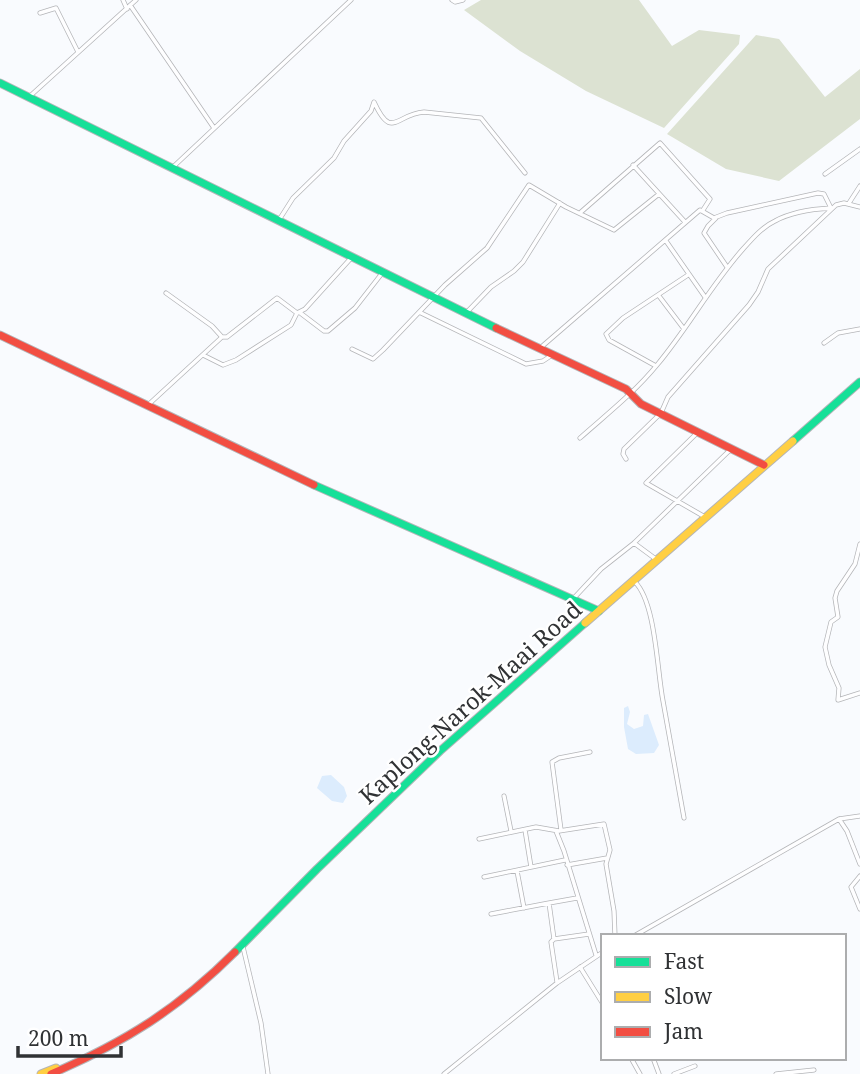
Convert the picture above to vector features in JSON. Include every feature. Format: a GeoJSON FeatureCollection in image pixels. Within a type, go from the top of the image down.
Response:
{"type":"FeatureCollection","features":[{"type":"Feature","properties":{"kind":"main road"},"geometry":{"type":"LineString","coordinates":[[0,83],[539,349],[621,386],[641,404],[765,465]]}},
{"type":"Feature","properties":{"kind":"main road"},"geometry":{"type":"LineString","coordinates":[[0,335],[336,496],[599,611]]}},
{"type":"Feature","properties":{"kind":"main road","name":"Kaplong-Narok-Maai Road"},"geometry":{"type":"LineString","coordinates":[[51,1074],[106,1049],[173,1007],[242,945],[430,760],[525,673],[860,382]]}},
{"type":"Feature","properties":{"kind":"main road","name":"Kaplong-Narok-Maai Road"},"geometry":{"type":"LineString","coordinates":[[41,1074],[106,1049]]}},
{"type":"Feature","properties":{"kind":"street"},"geometry":{"type":"LineString","coordinates":[[123,0],[214,128]]}},
{"type":"Feature","properties":{"kind":"street"},"geometry":{"type":"LineString","coordinates":[[29,97],[136,0]]}},
{"type":"Feature","properties":{"kind":"street"},"geometry":{"type":"LineString","coordinates":[[172,168],[351,0]]}},
{"type":"Feature","properties":{"kind":"street"},"geometry":{"type":"LineString","coordinates":[[452,0],[463,0]]}},
{"type":"Feature","properties":{"kind":"street"},"geometry":{"type":"LineString","coordinates":[[40,13],[56,8],[78,52]]}},
{"type":"Feature","properties":{"kind":"street"},"geometry":{"type":"LineString","coordinates":[[279,220],[293,198],[334,158],[374,102],[380,116],[394,123],[415,113],[424,112],[481,118],[525,173]]}},
{"type":"Feature","properties":{"kind":"street"},"geometry":{"type":"LineString","coordinates":[[539,349],[685,222],[700,210],[704,210],[710,199],[660,143],[580,213]]}},
{"type":"Feature","properties":{"kind":"street"},"geometry":{"type":"LineString","coordinates":[[825,174],[860,149]]}},
{"type":"Feature","properties":{"kind":"street"},"geometry":{"type":"LineString","coordinates":[[633,165],[685,222]]}},
{"type":"Feature","properties":{"kind":"street"},"geometry":{"type":"LineString","coordinates":[[352,349],[373,359],[433,296],[486,247],[529,185],[614,230],[659,194]]}},
{"type":"Feature","properties":{"kind":"street"},"geometry":{"type":"LineString","coordinates":[[849,204],[860,186]]}},
{"type":"Feature","properties":{"kind":"street"},"geometry":{"type":"LineString","coordinates":[[727,267],[704,233],[716,218],[727,213],[818,193],[824,194],[831,208]]}},
{"type":"Feature","properties":{"kind":"street"},"geometry":{"type":"LineString","coordinates":[[467,312],[491,287],[523,262],[561,203]]}},
{"type":"Feature","properties":{"kind":"street"},"geometry":{"type":"LineString","coordinates":[[626,459],[624,449],[661,413],[668,397],[749,305],[768,269],[831,208],[849,204],[860,206]]}},
{"type":"Feature","properties":{"kind":"street"},"geometry":{"type":"LineString","coordinates":[[580,438],[631,395],[684,329],[727,267],[752,239],[770,223],[786,216],[831,208]]}},
{"type":"Feature","properties":{"kind":"street"},"geometry":{"type":"LineString","coordinates":[[704,210],[716,218]]}},
{"type":"Feature","properties":{"kind":"street"},"geometry":{"type":"LineString","coordinates":[[666,241],[705,297]]}},
{"type":"Feature","properties":{"kind":"street"},"geometry":{"type":"LineString","coordinates":[[203,355],[223,365],[236,360],[290,325],[298,313],[317,297],[353,257]]}},
{"type":"Feature","properties":{"kind":"street"},"geometry":{"type":"LineString","coordinates":[[148,405],[222,337],[228,337],[278,298],[324,331],[328,331],[355,308],[383,272]]}},
{"type":"Feature","properties":{"kind":"street"},"geometry":{"type":"LineString","coordinates":[[656,366],[609,340],[606,334],[623,318],[688,275]]}},
{"type":"Feature","properties":{"kind":"street"},"geometry":{"type":"LineString","coordinates":[[166,293],[212,326],[222,337]]}},
{"type":"Feature","properties":{"kind":"street"},"geometry":{"type":"LineString","coordinates":[[659,296],[684,329]]}},
{"type":"Feature","properties":{"kind":"street"},"geometry":{"type":"LineString","coordinates":[[419,312],[526,364],[543,361],[552,355]]}},
{"type":"Feature","properties":{"kind":"street"},"geometry":{"type":"LineString","coordinates":[[824,342],[838,333],[860,329]]}},
{"type":"Feature","properties":{"kind":"street"},"geometry":{"type":"LineString","coordinates":[[697,433],[646,483],[705,517]]}},
{"type":"Feature","properties":{"kind":"street"},"geometry":{"type":"LineString","coordinates":[[573,599],[601,569],[634,543],[732,449]]}},
{"type":"Feature","properties":{"kind":"street"},"geometry":{"type":"LineString","coordinates":[[634,543],[657,559]]}},
{"type":"Feature","properties":{"kind":"street"},"geometry":{"type":"LineString","coordinates":[[860,544],[855,564],[837,591],[835,598],[838,617],[831,622],[825,647],[839,688],[838,701],[860,693]]}},
{"type":"Feature","properties":{"kind":"street"},"geometry":{"type":"LineString","coordinates":[[634,580],[642,589],[653,633],[684,818]]}},
{"type":"Feature","properties":{"kind":"street"},"geometry":{"type":"LineString","coordinates":[[590,752],[552,762],[559,831],[566,863],[596,956]]}},
{"type":"Feature","properties":{"kind":"street"},"geometry":{"type":"LineString","coordinates":[[504,796],[511,832]]}},
{"type":"Feature","properties":{"kind":"street"},"geometry":{"type":"LineString","coordinates":[[638,934],[839,819],[860,816]]}},
{"type":"Feature","properties":{"kind":"street"},"geometry":{"type":"LineString","coordinates":[[839,819],[860,864]]}},
{"type":"Feature","properties":{"kind":"street"},"geometry":{"type":"LineString","coordinates":[[479,839],[539,827],[559,831],[603,824],[610,850],[606,864],[615,934]]}},
{"type":"Feature","properties":{"kind":"street"},"geometry":{"type":"LineString","coordinates":[[525,830],[531,867]]}},
{"type":"Feature","properties":{"kind":"street"},"geometry":{"type":"LineString","coordinates":[[484,877],[531,867],[607,858]]}},
{"type":"Feature","properties":{"kind":"street"},"geometry":{"type":"LineString","coordinates":[[517,871],[524,908]]}},
{"type":"Feature","properties":{"kind":"street"},"geometry":{"type":"LineString","coordinates":[[860,876],[851,887],[860,909]]}},
{"type":"Feature","properties":{"kind":"street"},"geometry":{"type":"LineString","coordinates":[[491,914],[577,898]]}},
{"type":"Feature","properties":{"kind":"street"},"geometry":{"type":"LineString","coordinates":[[549,903],[554,939],[550,945],[557,983]]}},
{"type":"Feature","properties":{"kind":"street"},"geometry":{"type":"LineString","coordinates":[[554,939],[589,934]]}},
{"type":"Feature","properties":{"kind":"street"},"geometry":{"type":"LineString","coordinates":[[242,945],[261,1023],[268,1074]]}},
{"type":"Feature","properties":{"kind":"street"},"geometry":{"type":"LineString","coordinates":[[444,1074],[557,983],[601,953]]}},
{"type":"Feature","properties":{"kind":"street"},"geometry":{"type":"LineString","coordinates":[[580,967],[601,1001]]}},
{"type":"Feature","properties":{"kind":"street"},"geometry":{"type":"LineString","coordinates":[[674,1074],[695,1066]]}},
{"type":"Feature","properties":{"kind":"street"},"geometry":{"type":"LineString","coordinates":[[776,1074],[814,1070]]}},
{"type":"Feature","properties":{"kind":"green space"},"geometry":{"type":"Polygon","coordinates":[[[481,0],[639,0],[672,46],[699,30],[740,35],[739,44],[664,128],[586,91],[520,51],[464,10],[481,0]]]}},
{"type":"Feature","properties":{"kind":"green space"},"geometry":{"type":"Polygon","coordinates":[[[756,35],[779,39],[825,97],[860,69],[860,119],[779,181],[726,169],[667,134],[756,35]]]}},
{"type":"Feature","properties":{"kind":"water"},"geometry":{"type":"Polygon","coordinates":[[[628,706],[630,712],[627,724],[634,729],[643,726],[644,715],[648,714],[659,745],[654,753],[636,754],[628,749],[624,708],[628,706]]]}},
{"type":"Feature","properties":{"kind":"water"},"geometry":{"type":"Polygon","coordinates":[[[331,775],[344,787],[347,796],[343,803],[332,801],[317,788],[322,776],[331,775]]]}},
{"type":"Feature","properties":{"kind":"traffic: fast"},"geometry":{"type":"LineString","coordinates":[[0,83],[496,328]]}},
{"type":"Feature","properties":{"kind":"traffic: fast"},"geometry":{"type":"LineString","coordinates":[[793,441],[860,382]]}},
{"type":"Feature","properties":{"kind":"traffic: fast"},"geometry":{"type":"LineString","coordinates":[[314,485],[599,611]]}},
{"type":"Feature","properties":{"kind":"traffic: fast"},"geometry":{"type":"LineString","coordinates":[[235,952],[440,751],[585,623]]}},
{"type":"Feature","properties":{"kind":"traffic: slow"},"geometry":{"type":"LineString","coordinates":[[585,623],[793,441]]}},
{"type":"Feature","properties":{"kind":"traffic: slow"},"geometry":{"type":"LineString","coordinates":[[41,1074],[56,1068]]}},
{"type":"Feature","properties":{"kind":"traffic: jam"},"geometry":{"type":"LineString","coordinates":[[496,328],[626,389],[641,404],[764,465]]}},
{"type":"Feature","properties":{"kind":"traffic: jam"},"geometry":{"type":"LineString","coordinates":[[0,335],[314,485]]}},
{"type":"Feature","properties":{"kind":"traffic: jam"},"geometry":{"type":"LineString","coordinates":[[51,1074],[103,1049],[149,1022],[193,991],[235,952]]}}]}
